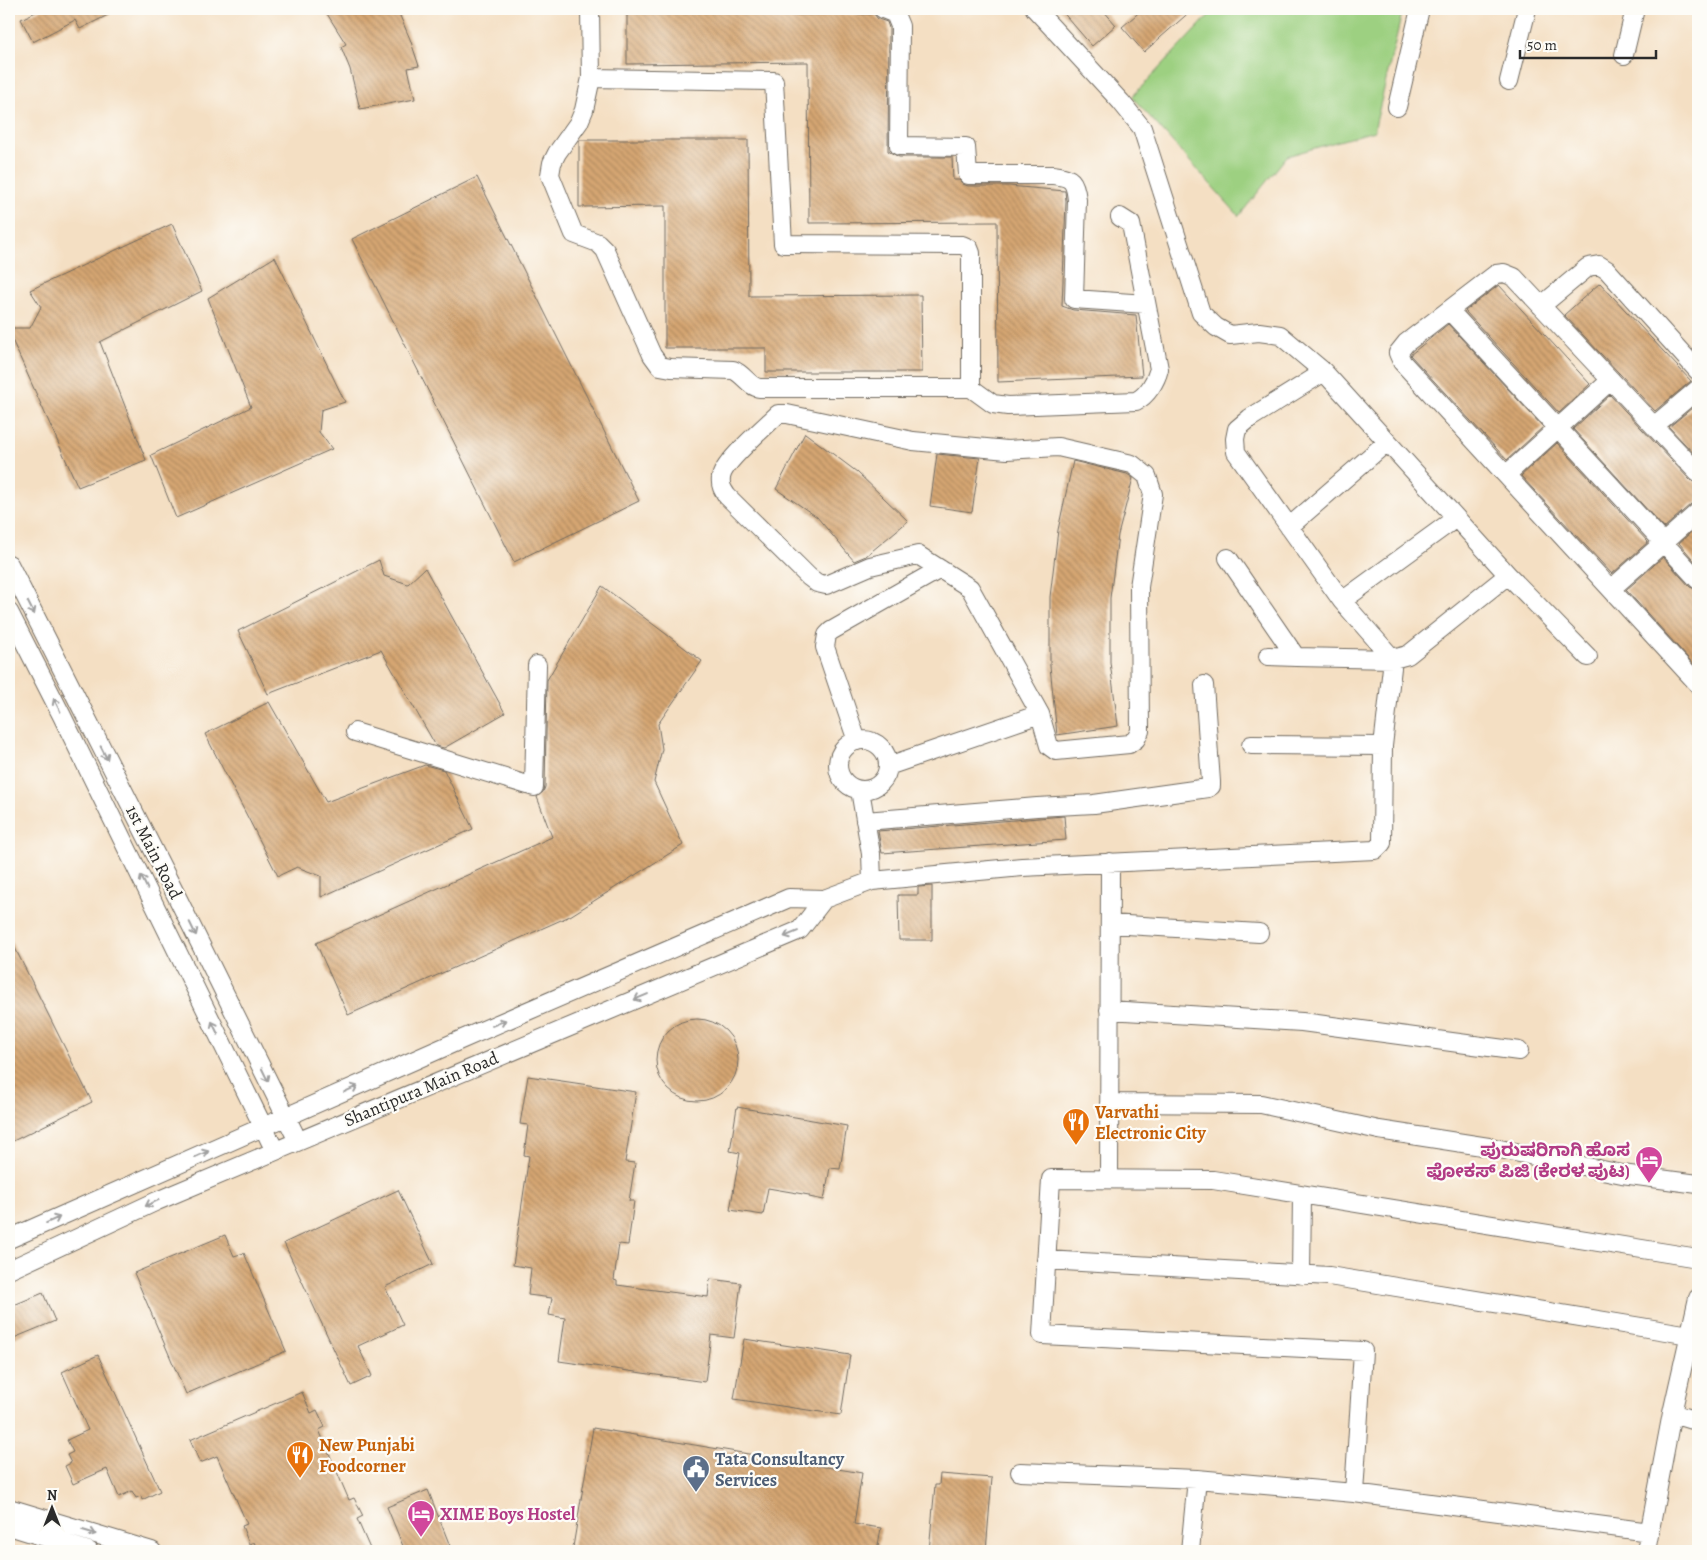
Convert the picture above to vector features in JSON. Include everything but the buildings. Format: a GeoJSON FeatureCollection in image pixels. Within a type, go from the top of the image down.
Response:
{"type":"FeatureCollection","features":[{"type":"Feature","properties":{"kind":"street"},"geometry":{"type":"LineString","coordinates":[[590,9],[591,78],[584,110],[579,122],[557,153],[552,163],[550,175],[574,234],[598,243],[605,250],[652,355],[660,366],[733,370],[739,372],[755,388],[971,388],[993,404],[1008,406],[1136,401],[1143,398],[1157,376],[1158,369],[1131,224],[1120,218]]}},
{"type":"Feature","properties":{"kind":"street"},"geometry":{"type":"LineString","coordinates":[[883,9],[895,14],[900,26],[899,146],[966,147],[968,175],[1053,175],[1064,176],[1070,179],[1074,184],[1077,200],[1074,299],[1146,304]]}},
{"type":"Feature","properties":{"kind":"street"},"geometry":{"type":"LineString","coordinates":[[1035,9],[1121,102],[1142,128],[1201,313],[1216,327],[1230,335],[1259,332],[1280,335],[1324,372],[1508,576],[1588,657]]}},
{"type":"Feature","properties":{"kind":"street"},"geometry":{"type":"LineString","coordinates":[[1397,107],[1420,9]]}},
{"type":"Feature","properties":{"kind":"street"},"geometry":{"type":"LineString","coordinates":[[1510,82],[1527,9]]}},
{"type":"Feature","properties":{"kind":"street"},"geometry":{"type":"LineString","coordinates":[[1624,55],[1636,9]]}},
{"type":"Feature","properties":{"kind":"street"},"geometry":{"type":"LineString","coordinates":[[591,78],[774,81],[783,244],[962,245],[968,248],[971,253],[971,388]]}},
{"type":"Feature","properties":{"kind":"street"},"geometry":{"type":"LineString","coordinates":[[1541,306],[1588,267],[1598,265],[1607,270],[1698,371]]}},
{"type":"Feature","properties":{"kind":"street"},"geometry":{"type":"LineString","coordinates":[[1698,473],[1514,277],[1504,273],[1496,274],[1406,343],[1398,353],[1402,362],[1698,684]]}},
{"type":"Feature","properties":{"kind":"street"},"geometry":{"type":"LineString","coordinates":[[1448,310],[1698,580]]}},
{"type":"Feature","properties":{"kind":"street"},"geometry":{"type":"LineString","coordinates":[[9,1239],[789,898],[824,899],[872,881],[1022,866],[1374,850],[1382,843],[1383,746],[1393,659],[1342,601],[1236,452],[1235,439],[1237,429],[1324,372]]}},
{"type":"Feature","properties":{"kind":"street"},"geometry":{"type":"LineString","coordinates":[[1506,475],[1611,380]]}},
{"type":"Feature","properties":{"kind":"street"},"geometry":{"type":"LineString","coordinates":[[1654,426],[1698,389]]}},
{"type":"Feature","properties":{"kind":"street"},"geometry":{"type":"LineString","coordinates":[[778,414],[786,414],[913,441],[1007,450],[1058,447],[1132,464],[1147,476],[1153,494],[1139,587],[1140,731],[1136,739],[1129,744],[1056,751],[1049,746],[1040,714],[970,588],[918,555],[870,566],[826,584],[817,583],[727,496],[721,487],[720,476],[726,465],[778,414]]}},
{"type":"Feature","properties":{"kind":"street"},"geometry":{"type":"LineString","coordinates":[[1289,527],[1387,442]]}},
{"type":"Feature","properties":{"kind":"street"},"geometry":{"type":"LineString","coordinates":[[1611,589],[1698,512]]}},
{"type":"Feature","properties":{"kind":"street"},"geometry":{"type":"LineString","coordinates":[[1342,601],[1456,518]]}},
{"type":"Feature","properties":{"kind":"street"},"geometry":{"type":"LineString","coordinates":[[1228,558],[1296,657]]}},
{"type":"Feature","properties":{"kind":"street","name":"1st Main Road"},"geometry":{"type":"LineString","coordinates":[[9,564],[298,1141]]}},
{"type":"Feature","properties":{"kind":"street"},"geometry":{"type":"LineString","coordinates":[[857,741],[825,647],[827,635],[940,569]]}},
{"type":"Feature","properties":{"kind":"street"},"geometry":{"type":"LineString","coordinates":[[1268,656],[1393,659],[1408,655],[1508,576]]}},
{"type":"Feature","properties":{"kind":"street","name":"1st Main Road"},"geometry":{"type":"LineString","coordinates":[[9,612],[62,716],[275,1151]]}},
{"type":"Feature","properties":{"kind":"street"},"geometry":{"type":"LineString","coordinates":[[355,732],[534,787],[537,665]]}},
{"type":"Feature","properties":{"kind":"street"},"geometry":{"type":"LineString","coordinates":[[865,821],[1094,804],[1208,788],[1211,786],[1211,782],[1204,685]]}},
{"type":"Feature","properties":{"kind":"street"},"geometry":{"type":"LineString","coordinates":[[888,766],[1040,714]]}},
{"type":"Feature","properties":{"kind":"street"},"geometry":{"type":"LineString","coordinates":[[857,741],[871,741],[878,745],[888,758],[886,774],[876,787],[860,790],[852,788],[841,776],[839,760],[842,752],[849,745],[857,741]]}},
{"type":"Feature","properties":{"kind":"street"},"geometry":{"type":"LineString","coordinates":[[1250,745],[1383,746]]}},
{"type":"Feature","properties":{"kind":"street"},"geometry":{"type":"LineString","coordinates":[[860,790],[871,854],[872,881]]}},
{"type":"Feature","properties":{"kind":"street"},"geometry":{"type":"LineString","coordinates":[[1108,1179],[1110,862]]}},
{"type":"Feature","properties":{"kind":"street","name":"Shantipura Main Road"},"geometry":{"type":"LineString","coordinates":[[9,1270],[157,1201],[800,930],[824,899]]}},
{"type":"Feature","properties":{"kind":"street"},"geometry":{"type":"LineString","coordinates":[[1110,924],[1259,933]]}},
{"type":"Feature","properties":{"kind":"street"},"geometry":{"type":"LineString","coordinates":[[1109,1010],[1302,1022],[1519,1051]]}},
{"type":"Feature","properties":{"kind":"street"},"geometry":{"type":"LineString","coordinates":[[1109,1103],[1261,1104],[1379,1130],[1495,1148],[1622,1174],[1698,1184]]}},
{"type":"Feature","properties":{"kind":"street"},"geometry":{"type":"LineString","coordinates":[[1354,1493],[1363,1351],[1042,1336],[1051,1179],[1213,1180],[1698,1258]]}},
{"type":"Feature","properties":{"kind":"street"},"geometry":{"type":"LineString","coordinates":[[1301,1274],[1302,1195]]}},
{"type":"Feature","properties":{"kind":"street"},"geometry":{"type":"LineString","coordinates":[[1046,1260],[1301,1274],[1339,1278],[1690,1335]]}},
{"type":"Feature","properties":{"kind":"street"},"geometry":{"type":"LineString","coordinates":[[1646,1551],[1672,1413],[1698,1298]]}},
{"type":"Feature","properties":{"kind":"street"},"geometry":{"type":"LineString","coordinates":[[1672,1413],[1698,1421]]}},
{"type":"Feature","properties":{"kind":"street"},"geometry":{"type":"LineString","coordinates":[[1020,1472],[1197,1479],[1354,1493],[1650,1532]]}},
{"type":"Feature","properties":{"kind":"street"},"geometry":{"type":"LineString","coordinates":[[1190,1551],[1197,1479]]}},
{"type":"Feature","properties":{"kind":"street"},"geometry":{"type":"LineString","coordinates":[[9,1508],[152,1551]]}},
{"type":"Feature","properties":{"kind":"street"},"geometry":{"type":"LineString","coordinates":[[9,1526],[89,1551]]}},
{"type":"Feature","properties":{"kind":"green space"},"geometry":{"type":"Polygon","coordinates":[[[1215,9],[1403,9],[1374,131],[1287,156],[1239,216],[1132,97],[1215,9]]]}},
{"type":"Feature","properties":{"kind":"place","name":"Varvathi Electronic City"},"geometry":{"type":"Point","coordinates":[1076,1146]}},
{"type":"Feature","properties":{"kind":"place","name":"ಪುರುಷರಿಗಾಗಿ ಹೊಸ ಫೋಕಸ್ ಪಿಜಿ (ಕೇರಳ ಪುಟ)"},"geometry":{"type":"Point","coordinates":[1649,1184]}},
{"type":"Feature","properties":{"kind":"place","name":"New Punjabi Foodcorner"},"geometry":{"type":"Point","coordinates":[300,1479]}},
{"type":"Feature","properties":{"kind":"place","name":"Tata Consultancy Services"},"geometry":{"type":"Point","coordinates":[696,1493]}},
{"type":"Feature","properties":{"kind":"place","name":"XIME Boys Hostel"},"geometry":{"type":"Point","coordinates":[421,1538]}}]}
